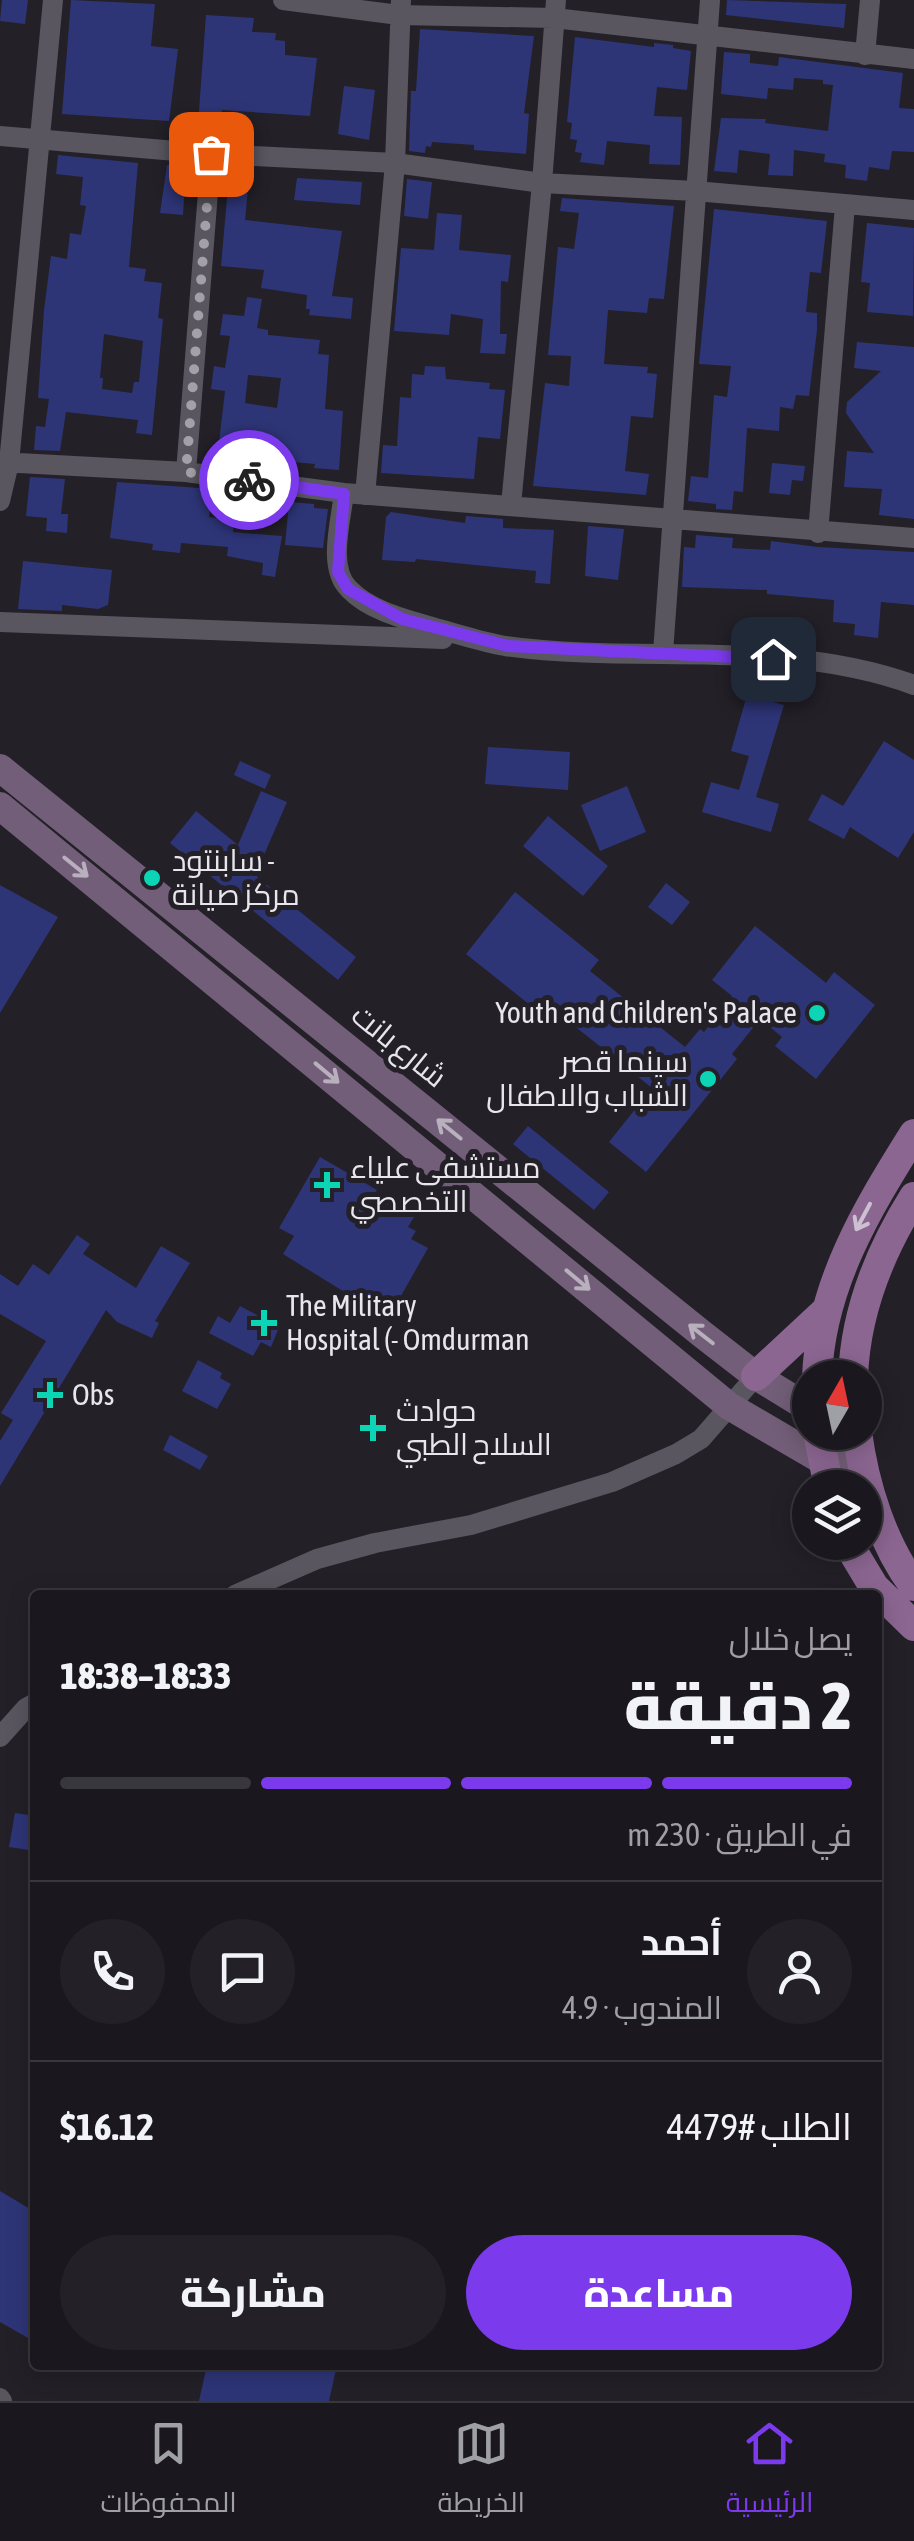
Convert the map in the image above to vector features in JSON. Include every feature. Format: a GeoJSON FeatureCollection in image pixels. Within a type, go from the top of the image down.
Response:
{"type":"FeatureCollection","features":[{"type":"Feature","properties":{"kind":"main road","name":"شارع بانت"},"geometry":{"type":"LineString","coordinates":[[0,768],[756,1376],[792,1398]]}},
{"type":"Feature","properties":{"kind":"main road"},"geometry":{"type":"LineString","coordinates":[[0,806],[729,1406],[823,1460],[851,1450]]}},
{"type":"Feature","properties":{"kind":"main road"},"geometry":{"type":"LineString","coordinates":[[820,1360],[827,1310],[842,1263],[868,1208],[914,1134]]}},
{"type":"Feature","properties":{"kind":"main road"},"geometry":{"type":"LineString","coordinates":[[856,1360],[873,1279],[896,1226],[914,1197]]}},
{"type":"Feature","properties":{"kind":"main road"},"geometry":{"type":"LineString","coordinates":[[756,1376],[827,1310]]}},
{"type":"Feature","properties":{"kind":"main road"},"geometry":{"type":"LineString","coordinates":[[860,1450],[888,1542],[914,1586]]}},
{"type":"Feature","properties":{"kind":"main road"},"geometry":{"type":"LineString","coordinates":[[857,1560],[877,1590]]}},
{"type":"Feature","properties":{"kind":"main road"},"geometry":{"type":"LineString","coordinates":[[882,1595],[914,1626]]}},
{"type":"Feature","properties":{"kind":"street"},"geometry":{"type":"LineString","coordinates":[[0,501],[54,0]]}},
{"type":"Feature","properties":{"kind":"street"},"geometry":{"type":"LineString","coordinates":[[283,0],[400,8],[555,9],[707,34],[914,59]]}},
{"type":"Feature","properties":{"kind":"street"},"geometry":{"type":"LineString","coordinates":[[663,652],[710,0]]}},
{"type":"Feature","properties":{"kind":"street"},"geometry":{"type":"LineString","coordinates":[[865,55],[870,0]]}},
{"type":"Feature","properties":{"kind":"street"},"geometry":{"type":"LineString","coordinates":[[400,8],[395,164],[355,494],[338,553],[338,572],[348,589],[402,619],[475,640]]}},
{"type":"Feature","properties":{"kind":"street"},"geometry":{"type":"LineString","coordinates":[[511,505],[555,9]]}},
{"type":"Feature","properties":{"kind":"street"},"geometry":{"type":"LineString","coordinates":[[0,136],[211,154],[395,164],[542,183],[694,191],[914,210]]}},
{"type":"Feature","properties":{"kind":"street"},"geometry":{"type":"LineString","coordinates":[[186,472],[211,154]]}},
{"type":"Feature","properties":{"kind":"street"},"geometry":{"type":"LineString","coordinates":[[818,533],[845,205]]}},
{"type":"Feature","properties":{"kind":"street"},"geometry":{"type":"LineString","coordinates":[[4,462],[186,472],[355,494],[914,538]]}},
{"type":"Feature","properties":{"kind":"street"},"geometry":{"type":"LineString","coordinates":[[0,622],[475,640],[523,647],[663,652],[829,664],[863,669],[914,685]]}},
{"type":"Feature","properties":{"kind":"street"},"geometry":{"type":"LineString","coordinates":[[246,1590],[317,1559],[471,1525],[612,1482],[701,1439],[756,1376]]}},
{"type":"Feature","properties":{"kind":"street"},"geometry":{"type":"LineString","coordinates":[[0,1737],[30,1706]]}},
{"type":"Feature","properties":{"kind":"building"},"geometry":{"type":"Polygon","coordinates":[[[2,0],[28,0],[25,24],[0,21],[2,0]]]}},
{"type":"Feature","properties":{"kind":"building"},"geometry":{"type":"Polygon","coordinates":[[[71,0],[155,4],[151,46],[178,49],[169,121],[62,114],[71,0]]]}},
{"type":"Feature","properties":{"kind":"building"},"geometry":{"type":"Polygon","coordinates":[[[727,0],[846,4],[844,28],[726,15],[727,0]]]}},
{"type":"Feature","properties":{"kind":"building"},"geometry":{"type":"Polygon","coordinates":[[[206,15],[254,18],[252,32],[276,33],[275,40],[285,41],[285,55],[317,58],[310,116],[222,110],[221,126],[198,124],[206,15]]]}},
{"type":"Feature","properties":{"kind":"building"},"geometry":{"type":"Polygon","coordinates":[[[420,29],[534,36],[524,113],[529,114],[526,154],[432,142],[425,153],[409,151],[411,91],[416,91],[420,29]]]}},
{"type":"Feature","properties":{"kind":"building"},"geometry":{"type":"Polygon","coordinates":[[[575,37],[654,47],[654,43],[673,45],[691,51],[687,90],[657,87],[654,116],[682,117],[680,165],[649,164],[650,145],[607,141],[604,165],[580,162],[582,153],[575,152],[577,140],[570,139],[572,123],[567,122],[575,37]]]}},
{"type":"Feature","properties":{"kind":"building"},"geometry":{"type":"Polygon","coordinates":[[[724,52],[750,54],[750,63],[778,66],[779,57],[903,73],[899,108],[914,109],[914,152],[892,151],[889,170],[869,167],[867,181],[845,178],[846,165],[824,162],[825,154],[794,150],[793,176],[768,175],[770,154],[739,150],[737,173],[714,171],[721,118],[766,119],[765,123],[828,131],[833,85],[823,84],[823,80],[794,78],[793,90],[768,88],[767,99],[721,94],[724,52]]]}},
{"type":"Feature","properties":{"kind":"building"},"geometry":{"type":"Polygon","coordinates":[[[344,86],[375,90],[369,140],[338,134],[344,86]]]}},
{"type":"Feature","properties":{"kind":"building"},"geometry":{"type":"Polygon","coordinates":[[[58,155],[138,163],[129,267],[146,269],[144,281],[162,283],[158,318],[163,319],[152,435],[136,433],[138,420],[66,412],[60,451],[34,450],[36,426],[45,427],[49,399],[38,398],[51,256],[67,259],[70,233],[81,235],[86,206],[80,205],[83,177],[56,174],[58,155]],[[104,334],[102,389],[132,393],[134,382],[139,382],[143,341],[104,334]]]}},
{"type":"Feature","properties":{"kind":"building"},"geometry":{"type":"Polygon","coordinates":[[[167,165],[186,166],[183,215],[160,213],[167,165]]]}},
{"type":"Feature","properties":{"kind":"building"},"geometry":{"type":"Polygon","coordinates":[[[297,178],[362,182],[360,205],[294,200],[297,178]]]}},
{"type":"Feature","properties":{"kind":"building"},"geometry":{"type":"Polygon","coordinates":[[[407,179],[432,182],[428,219],[404,216],[407,179]]]}},
{"type":"Feature","properties":{"kind":"building"},"geometry":{"type":"Polygon","coordinates":[[[228,187],[248,189],[245,220],[342,231],[332,296],[353,298],[351,319],[309,315],[307,295],[261,288],[264,270],[221,266],[228,187]]]}},
{"type":"Feature","properties":{"kind":"building"},"geometry":{"type":"Polygon","coordinates":[[[562,198],[674,206],[664,299],[649,298],[647,313],[608,310],[604,364],[648,367],[647,373],[657,374],[653,418],[631,416],[625,471],[649,474],[646,495],[533,486],[545,383],[569,386],[571,356],[548,355],[558,247],[574,249],[579,213],[560,211],[562,198]]]}},
{"type":"Feature","properties":{"kind":"building"},"geometry":{"type":"Polygon","coordinates":[[[714,209],[827,221],[821,273],[810,272],[806,312],[817,313],[817,330],[809,396],[796,395],[793,409],[780,407],[779,431],[747,428],[743,492],[734,491],[732,510],[688,501],[691,476],[708,478],[714,395],[727,397],[731,366],[699,364],[714,209]]]}},
{"type":"Feature","properties":{"kind":"building"},"geometry":{"type":"Polygon","coordinates":[[[437,213],[462,215],[459,250],[511,255],[508,282],[501,281],[500,334],[507,334],[505,354],[480,353],[483,319],[451,314],[449,335],[394,331],[401,248],[434,250],[437,213]]]}},
{"type":"Feature","properties":{"kind":"building"},"geometry":{"type":"Polygon","coordinates":[[[867,223],[914,228],[913,316],[867,312],[870,283],[861,282],[867,223]]]}},
{"type":"Feature","properties":{"kind":"building"},"geometry":{"type":"Polygon","coordinates":[[[247,297],[262,299],[257,328],[268,330],[268,335],[320,340],[318,354],[329,355],[325,409],[343,411],[339,470],[282,461],[282,457],[243,453],[243,459],[221,456],[225,391],[211,389],[214,366],[225,368],[230,336],[220,335],[223,314],[244,316],[247,297]],[[248,375],[245,403],[277,408],[281,378],[248,375]]]}},
{"type":"Feature","properties":{"kind":"building"},"geometry":{"type":"Polygon","coordinates":[[[857,342],[914,347],[914,519],[879,515],[882,489],[844,487],[847,451],[874,453],[846,413],[847,402],[881,371],[854,368],[857,342]]]}},
{"type":"Feature","properties":{"kind":"building"},"geometry":{"type":"Polygon","coordinates":[[[425,366],[445,367],[446,379],[490,383],[489,389],[505,390],[500,439],[478,437],[474,479],[381,473],[383,445],[397,446],[400,397],[411,398],[412,374],[424,375],[425,366]]]}},
{"type":"Feature","properties":{"kind":"building"},"geometry":{"type":"Polygon","coordinates":[[[772,463],[805,466],[803,481],[792,480],[790,495],[769,493],[772,463]]]}},
{"type":"Feature","properties":{"kind":"building"},"geometry":{"type":"Polygon","coordinates":[[[30,477],[65,479],[61,514],[68,514],[67,533],[46,531],[47,518],[26,516],[30,477]]]}},
{"type":"Feature","properties":{"kind":"building"},"geometry":{"type":"Polygon","coordinates":[[[117,482],[213,489],[209,517],[234,520],[233,532],[282,536],[275,577],[262,575],[263,563],[227,556],[228,547],[181,543],[180,553],[152,550],[153,544],[110,538],[117,482]]]}},
{"type":"Feature","properties":{"kind":"building"},"geometry":{"type":"Polygon","coordinates":[[[289,502],[328,509],[323,548],[285,545],[289,502]]]}},
{"type":"Feature","properties":{"kind":"building"},"geometry":{"type":"Polygon","coordinates":[[[391,512],[465,523],[466,516],[503,519],[503,528],[554,530],[550,584],[535,583],[536,571],[416,559],[382,560],[386,517],[391,512]]]}},
{"type":"Feature","properties":{"kind":"building"},"geometry":{"type":"Polygon","coordinates":[[[588,526],[624,529],[618,580],[585,576],[588,526]]]}},
{"type":"Feature","properties":{"kind":"building"},"geometry":{"type":"Polygon","coordinates":[[[696,535],[733,538],[732,548],[770,550],[771,541],[914,552],[914,605],[881,602],[878,638],[854,635],[855,624],[833,622],[834,600],[767,594],[767,590],[682,587],[684,547],[695,548],[696,535]]]}},
{"type":"Feature","properties":{"kind":"building"},"geometry":{"type":"Polygon","coordinates":[[[23,561],[112,570],[108,605],[98,609],[62,605],[62,611],[18,609],[23,561]]]}},
{"type":"Feature","properties":{"kind":"building"},"geometry":{"type":"Polygon","coordinates":[[[747,695],[784,705],[756,797],[779,804],[771,832],[702,812],[711,782],[739,790],[749,756],[731,751],[747,695]]]}},
{"type":"Feature","properties":{"kind":"building"},"geometry":{"type":"Polygon","coordinates":[[[884,741],[914,760],[914,832],[898,858],[850,827],[844,839],[808,820],[822,794],[843,806],[884,741]]]}},
{"type":"Feature","properties":{"kind":"building"},"geometry":{"type":"Polygon","coordinates":[[[488,747],[570,752],[568,790],[485,784],[488,747]]]}},
{"type":"Feature","properties":{"kind":"building"},"geometry":{"type":"Polygon","coordinates":[[[240,761],[271,775],[265,789],[234,775],[240,761]]]}},
{"type":"Feature","properties":{"kind":"building"},"geometry":{"type":"Polygon","coordinates":[[[627,786],[646,832],[600,851],[581,805],[627,786]]]}},
{"type":"Feature","properties":{"kind":"building"},"geometry":{"type":"Polygon","coordinates":[[[261,791],[287,802],[260,864],[265,867],[257,877],[356,957],[338,980],[170,843],[196,811],[238,845],[261,791]]]}},
{"type":"Feature","properties":{"kind":"building"},"geometry":{"type":"Polygon","coordinates":[[[548,816],[608,866],[583,896],[523,846],[548,816]]]}},
{"type":"Feature","properties":{"kind":"building"},"geometry":{"type":"Polygon","coordinates":[[[666,883],[690,902],[672,925],[648,907],[666,883]]]}},
{"type":"Feature","properties":{"kind":"building"},"geometry":{"type":"Polygon","coordinates":[[[0,885],[58,917],[0,1013],[0,885]]]}},
{"type":"Feature","properties":{"kind":"building"},"geometry":{"type":"Polygon","coordinates":[[[515,892],[599,960],[590,971],[685,1047],[700,1029],[704,1032],[732,996],[712,980],[755,926],[826,983],[834,972],[875,1005],[816,1079],[775,1046],[782,1037],[760,1019],[732,1054],[737,1059],[646,1172],[609,1142],[652,1088],[552,1008],[545,1017],[466,954],[515,892]]]}},
{"type":"Feature","properties":{"kind":"building"},"geometry":{"type":"Polygon","coordinates":[[[528,1126],[609,1192],[594,1210],[513,1144],[528,1126]]]}},
{"type":"Feature","properties":{"kind":"building"},"geometry":{"type":"Polygon","coordinates":[[[320,1157],[414,1217],[408,1227],[416,1231],[411,1239],[428,1248],[388,1319],[283,1254],[294,1236],[279,1228],[320,1157]]]}},
{"type":"Feature","properties":{"kind":"building"},"geometry":{"type":"Polygon","coordinates":[[[77,1235],[90,1244],[83,1254],[136,1288],[161,1246],[190,1263],[155,1321],[159,1323],[152,1338],[117,1322],[106,1310],[0,1486],[0,1441],[13,1420],[1,1413],[46,1341],[0,1314],[0,1274],[18,1286],[33,1264],[49,1275],[77,1235]]]}},
{"type":"Feature","properties":{"kind":"building"},"geometry":{"type":"Polygon","coordinates":[[[240,1306],[279,1327],[271,1347],[261,1342],[253,1356],[209,1333],[218,1316],[230,1323],[240,1306]]]}},
{"type":"Feature","properties":{"kind":"building"},"geometry":{"type":"Polygon","coordinates":[[[198,1360],[222,1373],[220,1378],[231,1384],[217,1409],[182,1391],[198,1360]]]}},
{"type":"Feature","properties":{"kind":"building"},"geometry":{"type":"Polygon","coordinates":[[[170,1435],[208,1456],[200,1470],[163,1450],[170,1435]]]}},
{"type":"Feature","properties":{"kind":"building"},"geometry":{"type":"Polygon","coordinates":[[[15,1813],[30,1815],[29,1850],[9,1847],[15,1813]]]}},
{"type":"Feature","properties":{"kind":"building"},"geometry":{"type":"Polygon","coordinates":[[[0,2191],[30,2209],[30,2339],[0,2322],[0,2191]]]}},
{"type":"Feature","properties":{"kind":"building"},"geometry":{"type":"Polygon","coordinates":[[[206,2370],[336,2370],[329,2401],[199,2401],[206,2370]]]}},
{"type":"Feature","properties":{"kind":"way so far"},"geometry":{"type":"LineString","coordinates":[[211,154],[186,472],[249,480]]}},
{"type":"Feature","properties":{"kind":"place","name":"سابنتود - مركز صيانة"},"geometry":{"type":"Point","coordinates":[152,878]}},
{"type":"Feature","properties":{"kind":"place","name":"Youth and Children's Palace"},"geometry":{"type":"Point","coordinates":[817,1013]}},
{"type":"Feature","properties":{"kind":"place","name":"سينما قصر الشباب والاطفال"},"geometry":{"type":"Point","coordinates":[708,1079]}},
{"type":"Feature","properties":{"kind":"place","name":"مستشفى علياء التخصصي"},"geometry":{"type":"Point","coordinates":[327,1185]}},
{"type":"Feature","properties":{"kind":"place","name":"The Military Hospital (- Omdurman"},"geometry":{"type":"Point","coordinates":[264,1323]}},
{"type":"Feature","properties":{"kind":"place","name":"Obs"},"geometry":{"type":"Point","coordinates":[50,1395]}},
{"type":"Feature","properties":{"kind":"place","name":"حوادث السلاح الطبي"},"geometry":{"type":"Point","coordinates":[373,1428]}},
{"type":"Feature","properties":{"kind":"route"},"geometry":{"type":"LineString","coordinates":[[249,480],[344,494],[338,572],[348,589],[402,619],[508,646],[773,659]]}}]}
